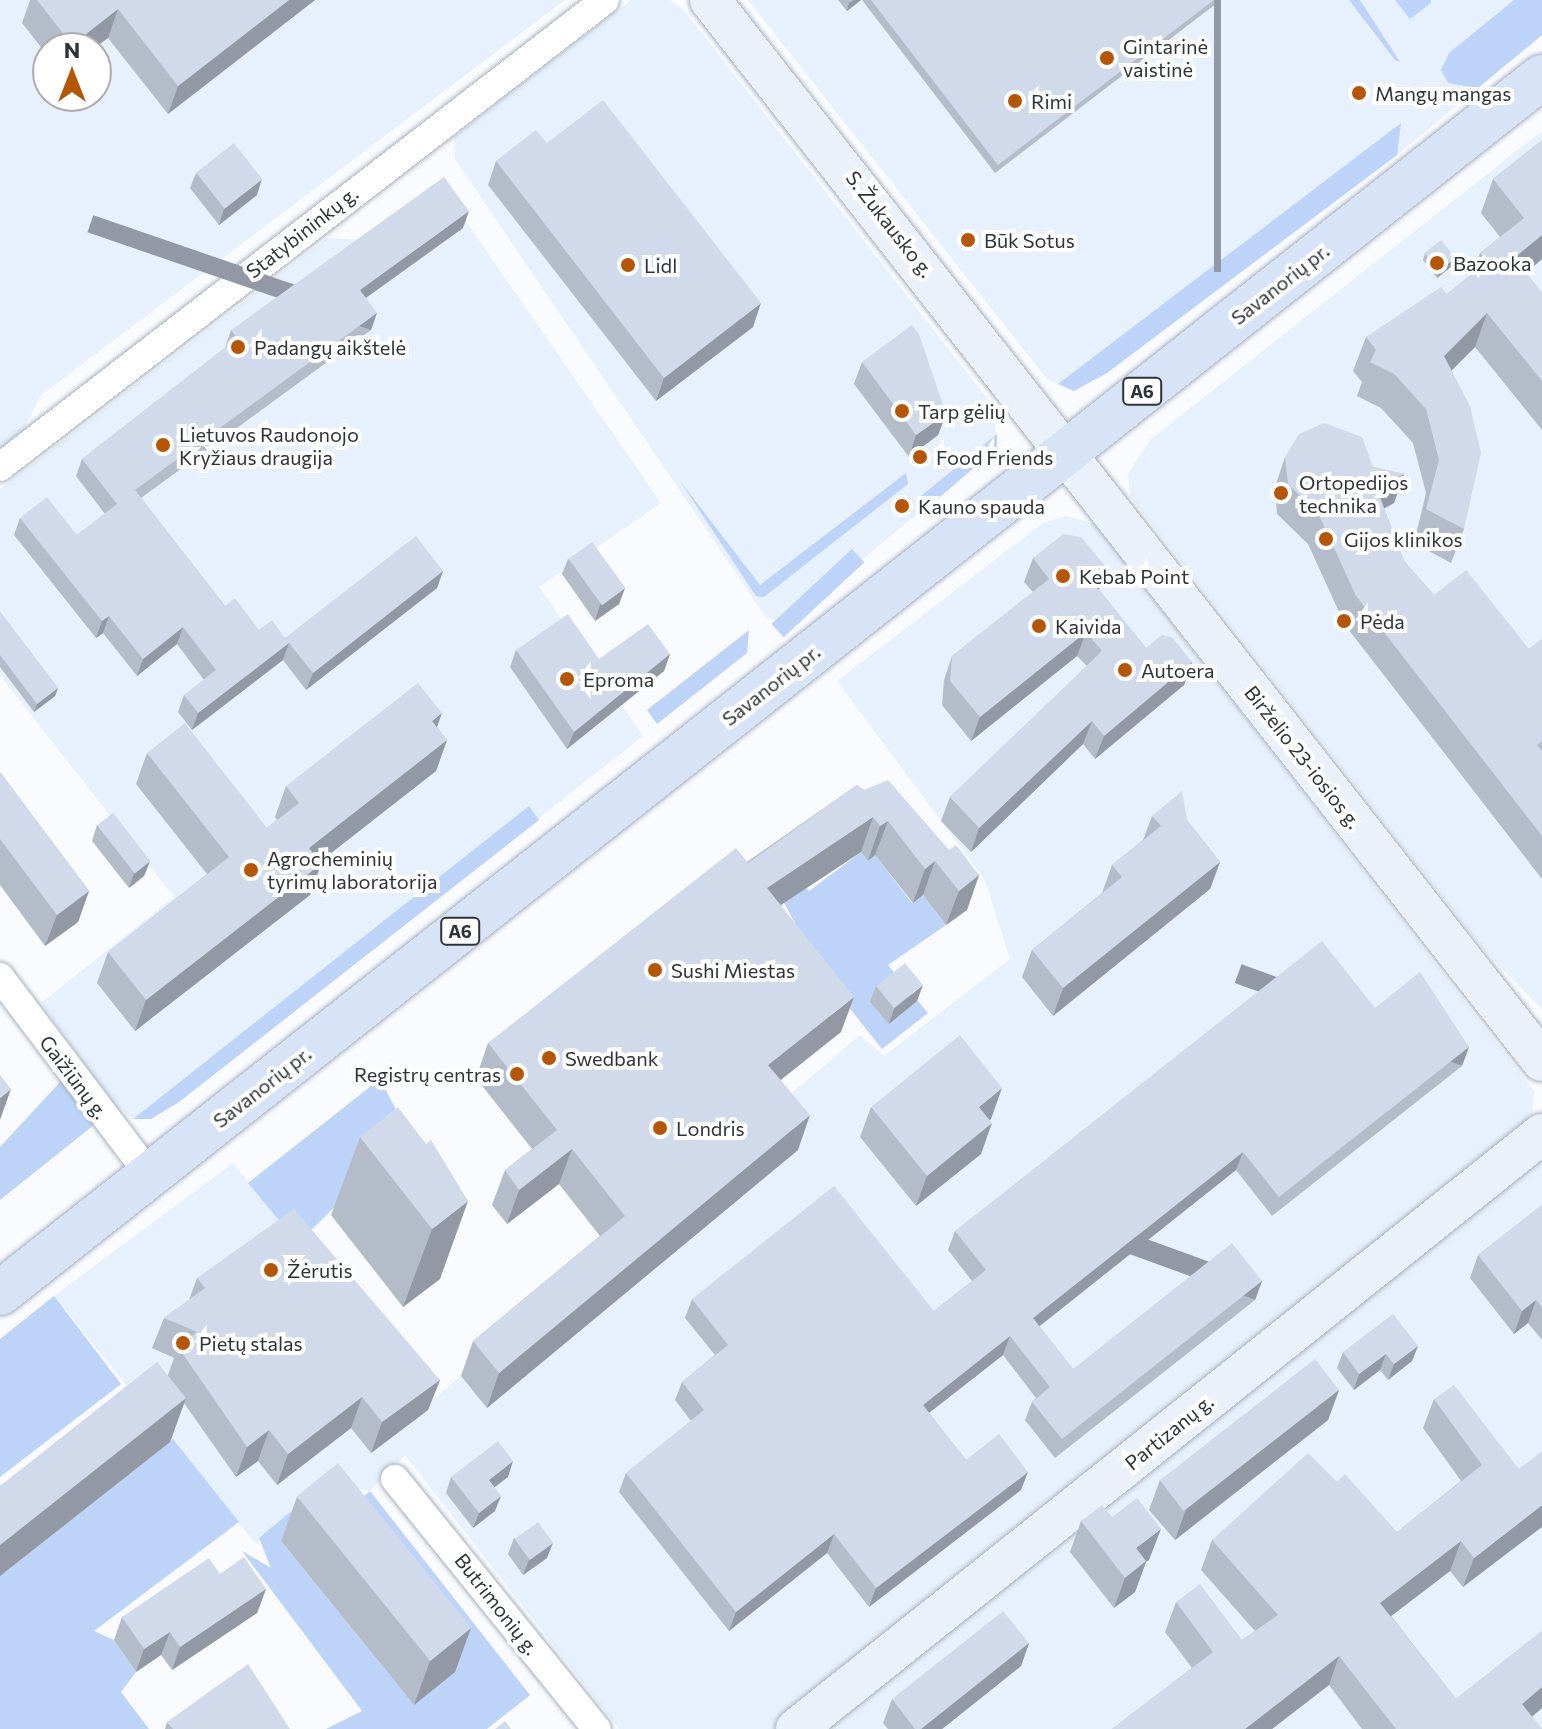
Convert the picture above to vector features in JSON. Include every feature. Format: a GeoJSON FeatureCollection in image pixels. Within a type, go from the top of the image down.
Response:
{"type":"FeatureCollection","features":[{"type":"Feature","properties":{"kind":"main road","name":"S. Žukausko g."},"geometry":{"type":"LineString","coordinates":[[710,0],[1065,452]]}},
{"type":"Feature","properties":{"kind":"main road","name":"Savanorių pr."},"geometry":{"type":"LineString","coordinates":[[0,1293],[1542,77]]}},
{"type":"Feature","properties":{"kind":"main road","name":"Birželio 23-iosios g."},"geometry":{"type":"LineString","coordinates":[[1065,452],[1542,1061]]}},
{"type":"Feature","properties":{"kind":"main road","name":"Partizanų g."},"geometry":{"type":"LineString","coordinates":[[796,1729],[1542,1134]]}},
{"type":"Feature","properties":{"kind":"street","name":"Statybininkų g."},"geometry":{"type":"LineString","coordinates":[[0,467],[605,0]]}},
{"type":"Feature","properties":{"kind":"street","name":"Gaižiūnų g."},"geometry":{"type":"LineString","coordinates":[[0,977],[150,1175]]}},
{"type":"Feature","properties":{"kind":"street","name":"Butrimonių g."},"geometry":{"type":"LineString","coordinates":[[395,1479],[597,1729]]}},
{"type":"Feature","properties":{"kind":"shaded area"},"geometry":{"type":"Polygon","coordinates":[[[0,0],[565,0],[41,395],[17,441],[0,454],[0,0]]]}},
{"type":"Feature","properties":{"kind":"shaded area"},"geometry":{"type":"Polygon","coordinates":[[[631,0],[668,0],[682,8],[993,406],[997,448],[784,624],[765,616],[455,159],[454,137],[631,0]]]}},
{"type":"Feature","properties":{"kind":"shaded area"},"geometry":{"type":"Polygon","coordinates":[[[748,0],[1542,0],[1542,35],[1397,155],[1074,391],[1047,379],[748,0]]]}},
{"type":"Feature","properties":{"kind":"shaded area"},"geometry":{"type":"Polygon","coordinates":[[[1349,0],[1360,0],[1400,62],[1395,60],[1349,0]]]}},
{"type":"Feature","properties":{"kind":"shaded area"},"geometry":{"type":"Polygon","coordinates":[[[1395,0],[1431,0],[1431,3],[1410,19],[1395,0]]]}},
{"type":"Feature","properties":{"kind":"shaded area"},"geometry":{"type":"Polygon","coordinates":[[[1514,0],[1542,0],[1542,35],[1478,88],[1448,83],[1441,70],[1449,53],[1514,0]]]}},
{"type":"Feature","properties":{"kind":"shaded area"},"geometry":{"type":"Polygon","coordinates":[[[1401,123],[1397,155],[1107,373],[1074,391],[1058,384],[1401,123]]]}},
{"type":"Feature","properties":{"kind":"shaded area","name":"Ortopedijos technika"},"geometry":{"type":"Polygon","coordinates":[[[1542,131],[1542,1009],[1485,951],[1130,496],[1128,474],[1151,439],[1542,131]]]}},
{"type":"Feature","properties":{"kind":"shaded area"},"geometry":{"type":"Polygon","coordinates":[[[440,184],[661,503],[539,587],[643,736],[179,1102],[151,1119],[133,1119],[110,1100],[41,1003],[174,897],[0,675],[0,489],[327,238],[364,240],[440,184]]]}},
{"type":"Feature","properties":{"kind":"shaded area"},"geometry":{"type":"Polygon","coordinates":[[[997,434],[997,448],[926,509],[916,500],[997,434]]]}},
{"type":"Feature","properties":{"kind":"shaded area"},"geometry":{"type":"Polygon","coordinates":[[[906,473],[908,484],[764,597],[756,596],[680,481],[760,585],[906,473]]]}},
{"type":"Feature","properties":{"kind":"shaded area"},"geometry":{"type":"Polygon","coordinates":[[[1066,516],[1095,524],[1534,1091],[1531,1126],[776,1729],[619,1729],[405,1455],[370,1491],[326,1482],[256,1544],[54,1296],[233,1163],[428,1404],[860,1035],[884,1056],[1010,959],[985,880],[837,681],[1043,523],[1066,516]]]}},
{"type":"Feature","properties":{"kind":"shaded area"},"geometry":{"type":"Polygon","coordinates":[[[852,549],[864,562],[784,637],[772,624],[852,549]]]}},
{"type":"Feature","properties":{"kind":"shaded area"},"geometry":{"type":"Polygon","coordinates":[[[749,630],[747,653],[657,724],[647,710],[749,630]]]}},
{"type":"Feature","properties":{"kind":"shaded area"},"geometry":{"type":"Polygon","coordinates":[[[529,806],[539,820],[179,1102],[151,1119],[133,1119],[529,806]]]}},
{"type":"Feature","properties":{"kind":"shaded area"},"geometry":{"type":"Polygon","coordinates":[[[861,852],[868,861],[875,855],[912,903],[923,895],[946,925],[888,965],[928,1013],[882,1049],[824,976],[783,901],[803,885],[809,891],[861,852]]]}},
{"type":"Feature","properties":{"kind":"shaded area"},"geometry":{"type":"Polygon","coordinates":[[[380,1079],[409,1134],[298,1243],[248,1183],[380,1079]]]}},
{"type":"Feature","properties":{"kind":"shaded area"},"geometry":{"type":"Polygon","coordinates":[[[62,1080],[94,1125],[0,1200],[0,1147],[62,1080]]]}},
{"type":"Feature","properties":{"kind":"shaded area"},"geometry":{"type":"Polygon","coordinates":[[[1542,1151],[1542,1729],[818,1729],[1542,1151]]]}},
{"type":"Feature","properties":{"kind":"shaded area"},"geometry":{"type":"Polygon","coordinates":[[[54,1296],[121,1384],[0,1477],[0,1339],[54,1296]]]}},
{"type":"Feature","properties":{"kind":"shaded area"},"geometry":{"type":"Polygon","coordinates":[[[173,1439],[239,1522],[94,1631],[114,1640],[136,1672],[121,1692],[149,1729],[0,1729],[0,1576],[173,1439]]]}},
{"type":"Feature","properties":{"kind":"shaded area"},"geometry":{"type":"Polygon","coordinates":[[[370,1491],[530,1695],[487,1729],[326,1729],[362,1711],[242,1551],[271,1568],[259,1538],[300,1504],[281,1541],[414,1705],[334,1522],[370,1491]]]}},
{"type":"Feature","properties":{"kind":"building"},"geometry":{"type":"Polygon","coordinates":[[[37,0],[289,0],[178,86],[118,9],[89,32],[62,32],[37,0]]]}},
{"type":"Feature","properties":{"kind":"building","name":"Rimi"},"geometry":{"type":"Polygon","coordinates":[[[871,0],[1214,0],[998,165],[871,0]]]}},
{"type":"Feature","properties":{"kind":"building","name":"Lidl"},"geometry":{"type":"Polygon","coordinates":[[[603,100],[761,303],[664,378],[496,161],[536,130],[547,143],[603,100]]]}},
{"type":"Feature","properties":{"kind":"building"},"geometry":{"type":"Polygon","coordinates":[[[1542,140],[1542,235],[1514,258],[1542,293],[1542,381],[1487,313],[1444,356],[1470,406],[1481,453],[1464,529],[1426,509],[1439,460],[1426,409],[1394,374],[1370,362],[1376,350],[1366,337],[1441,287],[1447,294],[1488,262],[1480,253],[1524,218],[1493,179],[1542,140]]]}},
{"type":"Feature","properties":{"kind":"building"},"geometry":{"type":"Polygon","coordinates":[[[234,143],[262,179],[224,209],[196,173],[234,143]]]}},
{"type":"Feature","properties":{"kind":"building"},"geometry":{"type":"Polygon","coordinates":[[[444,177],[469,211],[360,290],[377,313],[135,490],[225,606],[235,598],[259,630],[272,620],[285,638],[416,536],[443,571],[313,673],[289,643],[198,713],[184,695],[216,670],[183,627],[143,659],[109,616],[102,621],[20,518],[47,497],[77,535],[117,504],[82,459],[237,338],[231,330],[444,177]]]}},
{"type":"Feature","properties":{"kind":"building"},"geometry":{"type":"Polygon","coordinates":[[[1441,240],[1455,258],[1439,271],[1424,253],[1441,240]]]}},
{"type":"Feature","properties":{"kind":"building"},"geometry":{"type":"Polygon","coordinates":[[[912,325],[919,334],[946,414],[916,435],[862,362],[912,325]]]}},
{"type":"Feature","properties":{"kind":"building"},"geometry":{"type":"Polygon","coordinates":[[[1324,423],[1362,437],[1373,467],[1404,474],[1377,489],[1404,561],[1434,595],[1466,570],[1529,649],[1542,639],[1542,741],[1537,745],[1542,751],[1542,836],[1356,596],[1319,515],[1288,484],[1285,457],[1299,434],[1324,423]]]}},
{"type":"Feature","properties":{"kind":"building"},"geometry":{"type":"Polygon","coordinates":[[[1063,534],[1081,537],[1107,568],[1095,585],[1146,648],[1162,635],[1172,637],[1192,662],[1104,736],[1092,721],[979,828],[950,797],[1102,651],[1086,632],[980,717],[950,681],[952,656],[1049,579],[1033,558],[1063,534]]]}},
{"type":"Feature","properties":{"kind":"building"},"geometry":{"type":"Polygon","coordinates":[[[592,542],[626,588],[602,605],[569,559],[592,542]]]}},
{"type":"Feature","properties":{"kind":"building"},"geometry":{"type":"Polygon","coordinates":[[[0,612],[58,688],[37,704],[0,655],[0,612]]]}},
{"type":"Feature","properties":{"kind":"building"},"geometry":{"type":"Polygon","coordinates":[[[568,614],[599,659],[648,624],[670,654],[574,732],[516,650],[568,614]]]}},
{"type":"Feature","properties":{"kind":"building","name":"Agrocheminių tyrimų laboratorija"},"geometry":{"type":"Polygon","coordinates":[[[418,683],[442,713],[432,721],[447,740],[309,848],[321,864],[146,1000],[108,952],[229,857],[147,753],[185,723],[267,828],[299,803],[286,786],[418,683]]]}},
{"type":"Feature","properties":{"kind":"building"},"geometry":{"type":"Polygon","coordinates":[[[0,772],[89,891],[57,915],[0,839],[0,772]]]}},
{"type":"Feature","properties":{"kind":"building"},"geometry":{"type":"Polygon","coordinates":[[[888,780],[949,850],[939,858],[956,845],[979,875],[959,891],[935,861],[925,869],[888,821],[880,826],[873,817],[767,888],[854,997],[768,1065],[810,1115],[499,1373],[473,1341],[625,1216],[572,1149],[519,1190],[505,1170],[557,1130],[488,1043],[736,848],[748,863],[857,785],[864,790],[888,780]]]}},
{"type":"Feature","properties":{"kind":"building"},"geometry":{"type":"Polygon","coordinates":[[[1182,791],[1187,820],[1220,862],[1063,988],[1032,950],[1122,877],[1112,865],[1161,826],[1152,816],[1182,791]]]}},
{"type":"Feature","properties":{"kind":"building"},"geometry":{"type":"Polygon","coordinates":[[[113,813],[151,861],[135,873],[97,825],[113,813]]]}},
{"type":"Feature","properties":{"kind":"building"},"geometry":{"type":"Polygon","coordinates":[[[1322,941],[1375,1008],[1420,972],[1469,1047],[1279,1197],[1243,1152],[1033,1318],[1073,1369],[1232,1243],[1262,1281],[1062,1439],[1032,1402],[1050,1387],[1010,1336],[923,1405],[966,1460],[999,1434],[1028,1472],[876,1588],[834,1534],[736,1612],[626,1473],[704,1410],[682,1382],[728,1345],[692,1299],[834,1186],[934,1311],[986,1270],[955,1231],[1322,941]]]}},
{"type":"Feature","properties":{"kind":"building"},"geometry":{"type":"Polygon","coordinates":[[[905,963],[923,985],[894,1008],[876,986],[905,963]]]}},
{"type":"Feature","properties":{"kind":"building"},"geometry":{"type":"Polygon","coordinates":[[[960,1035],[1002,1088],[979,1107],[992,1123],[927,1176],[871,1107],[960,1035]]]}},
{"type":"Feature","properties":{"kind":"building"},"geometry":{"type":"Polygon","coordinates":[[[0,1075],[11,1089],[0,1098],[0,1075]]]}},
{"type":"Feature","properties":{"kind":"building"},"geometry":{"type":"Polygon","coordinates":[[[398,1107],[426,1144],[431,1140],[468,1201],[432,1229],[360,1137],[398,1107]]]}},
{"type":"Feature","properties":{"kind":"building"},"geometry":{"type":"Polygon","coordinates":[[[1542,1205],[1542,1307],[1536,1300],[1522,1311],[1478,1255],[1542,1205]]]}},
{"type":"Feature","properties":{"kind":"building"},"geometry":{"type":"Polygon","coordinates":[[[294,1209],[440,1380],[382,1422],[362,1397],[288,1454],[269,1430],[247,1447],[178,1347],[197,1332],[164,1318],[205,1288],[197,1278],[294,1209]]]}},
{"type":"Feature","properties":{"kind":"building"},"geometry":{"type":"Polygon","coordinates":[[[1393,1314],[1418,1346],[1394,1364],[1386,1354],[1359,1374],[1343,1352],[1393,1314]]]}},
{"type":"Feature","properties":{"kind":"building"},"geometry":{"type":"Polygon","coordinates":[[[1315,1359],[1339,1390],[1184,1511],[1160,1480],[1315,1359]]]}},
{"type":"Feature","properties":{"kind":"building"},"geometry":{"type":"Polygon","coordinates":[[[157,1362],[186,1398],[0,1545],[0,1486],[157,1362]]]}},
{"type":"Feature","properties":{"kind":"building"},"geometry":{"type":"Polygon","coordinates":[[[1454,1385],[1519,1469],[1542,1451],[1542,1505],[1474,1558],[1461,1541],[1380,1603],[1456,1699],[1542,1631],[1542,1687],[1522,1704],[1542,1729],[1396,1729],[1339,1656],[1245,1729],[1112,1729],[1213,1652],[1176,1602],[1200,1584],[1242,1640],[1278,1615],[1212,1540],[1308,1453],[1337,1482],[1345,1474],[1397,1532],[1482,1465],[1434,1399],[1454,1385]]]}},
{"type":"Feature","properties":{"kind":"building"},"geometry":{"type":"Polygon","coordinates":[[[498,1441],[513,1461],[489,1480],[501,1496],[479,1513],[451,1477],[498,1441]]]}},
{"type":"Feature","properties":{"kind":"building"},"geometry":{"type":"Polygon","coordinates":[[[338,1463],[471,1628],[430,1661],[297,1496],[338,1463]]]}},
{"type":"Feature","properties":{"kind":"building"},"geometry":{"type":"Polygon","coordinates":[[[1137,1498],[1161,1529],[1136,1548],[1146,1561],[1125,1578],[1081,1521],[1102,1505],[1112,1517],[1137,1498]]]}},
{"type":"Feature","properties":{"kind":"building"},"geometry":{"type":"Polygon","coordinates":[[[538,1522],[553,1543],[530,1560],[515,1539],[538,1522]]]}},
{"type":"Feature","properties":{"kind":"building"},"geometry":{"type":"Polygon","coordinates":[[[244,1557],[266,1589],[180,1647],[170,1632],[144,1649],[122,1617],[209,1558],[220,1574],[244,1557]]]}},
{"type":"Feature","properties":{"kind":"building"},"geometry":{"type":"Polygon","coordinates":[[[1003,1611],[1029,1643],[921,1729],[915,1729],[892,1699],[1003,1611]]]}},
{"type":"Feature","properties":{"kind":"building"},"geometry":{"type":"Polygon","coordinates":[[[248,1664],[290,1729],[173,1729],[167,1722],[248,1664]]]}},
{"type":"Feature","properties":{"kind":"building"},"geometry":{"type":"Polygon","coordinates":[[[505,1721],[511,1729],[495,1729],[505,1721]]]}},
{"type":"Feature","properties":{"kind":"place","name":"Gintarinė vaistinė"},"geometry":{"type":"Point","coordinates":[1107,58]}},
{"type":"Feature","properties":{"kind":"place","name":"Mangų mangas"},"geometry":{"type":"Point","coordinates":[1359,93]}},
{"type":"Feature","properties":{"kind":"place","name":"Rimi"},"geometry":{"type":"Point","coordinates":[1015,101]}},
{"type":"Feature","properties":{"kind":"place","name":"Būk Sotus"},"geometry":{"type":"Point","coordinates":[968,240]}},
{"type":"Feature","properties":{"kind":"place","name":"Bazooka"},"geometry":{"type":"Point","coordinates":[1437,263]}},
{"type":"Feature","properties":{"kind":"place","name":"Lidl"},"geometry":{"type":"Point","coordinates":[628,265]}},
{"type":"Feature","properties":{"kind":"place","name":"Padangų aikštelė"},"geometry":{"type":"Point","coordinates":[238,347]}},
{"type":"Feature","properties":{"kind":"place","name":"Tarp gėlių"},"geometry":{"type":"Point","coordinates":[902,411]}},
{"type":"Feature","properties":{"kind":"place","name":"Lietuvos Raudonojo Kryžiaus draugija"},"geometry":{"type":"Point","coordinates":[163,445]}},
{"type":"Feature","properties":{"kind":"place","name":"Food Friends"},"geometry":{"type":"Point","coordinates":[920,457]}},
{"type":"Feature","properties":{"kind":"place","name":"Ortopedijos technika"},"geometry":{"type":"Point","coordinates":[1281,493]}},
{"type":"Feature","properties":{"kind":"place","name":"Kauno spauda"},"geometry":{"type":"Point","coordinates":[902,506]}},
{"type":"Feature","properties":{"kind":"place","name":"Gijos klinikos"},"geometry":{"type":"Point","coordinates":[1326,539]}},
{"type":"Feature","properties":{"kind":"place","name":"Kebab Point"},"geometry":{"type":"Point","coordinates":[1063,576]}},
{"type":"Feature","properties":{"kind":"place","name":"Pėda"},"geometry":{"type":"Point","coordinates":[1344,621]}},
{"type":"Feature","properties":{"kind":"place","name":"Kaivida"},"geometry":{"type":"Point","coordinates":[1039,626]}},
{"type":"Feature","properties":{"kind":"place","name":"Autoera"},"geometry":{"type":"Point","coordinates":[1125,670]}},
{"type":"Feature","properties":{"kind":"place","name":"Eproma"},"geometry":{"type":"Point","coordinates":[567,679]}},
{"type":"Feature","properties":{"kind":"place","name":"Agrocheminių tyrimų laboratorija"},"geometry":{"type":"Point","coordinates":[251,870]}},
{"type":"Feature","properties":{"kind":"place","name":"Sushi Miestas"},"geometry":{"type":"Point","coordinates":[655,970]}},
{"type":"Feature","properties":{"kind":"place","name":"Swedbank"},"geometry":{"type":"Point","coordinates":[549,1058]}},
{"type":"Feature","properties":{"kind":"place","name":"Registrų centras"},"geometry":{"type":"Point","coordinates":[517,1074]}},
{"type":"Feature","properties":{"kind":"place","name":"Londris"},"geometry":{"type":"Point","coordinates":[660,1128]}},
{"type":"Feature","properties":{"kind":"place","name":"Žėrutis"},"geometry":{"type":"Point","coordinates":[271,1270]}},
{"type":"Feature","properties":{"kind":"place","name":"Pietų stalas"},"geometry":{"type":"Point","coordinates":[183,1343]}}]}
